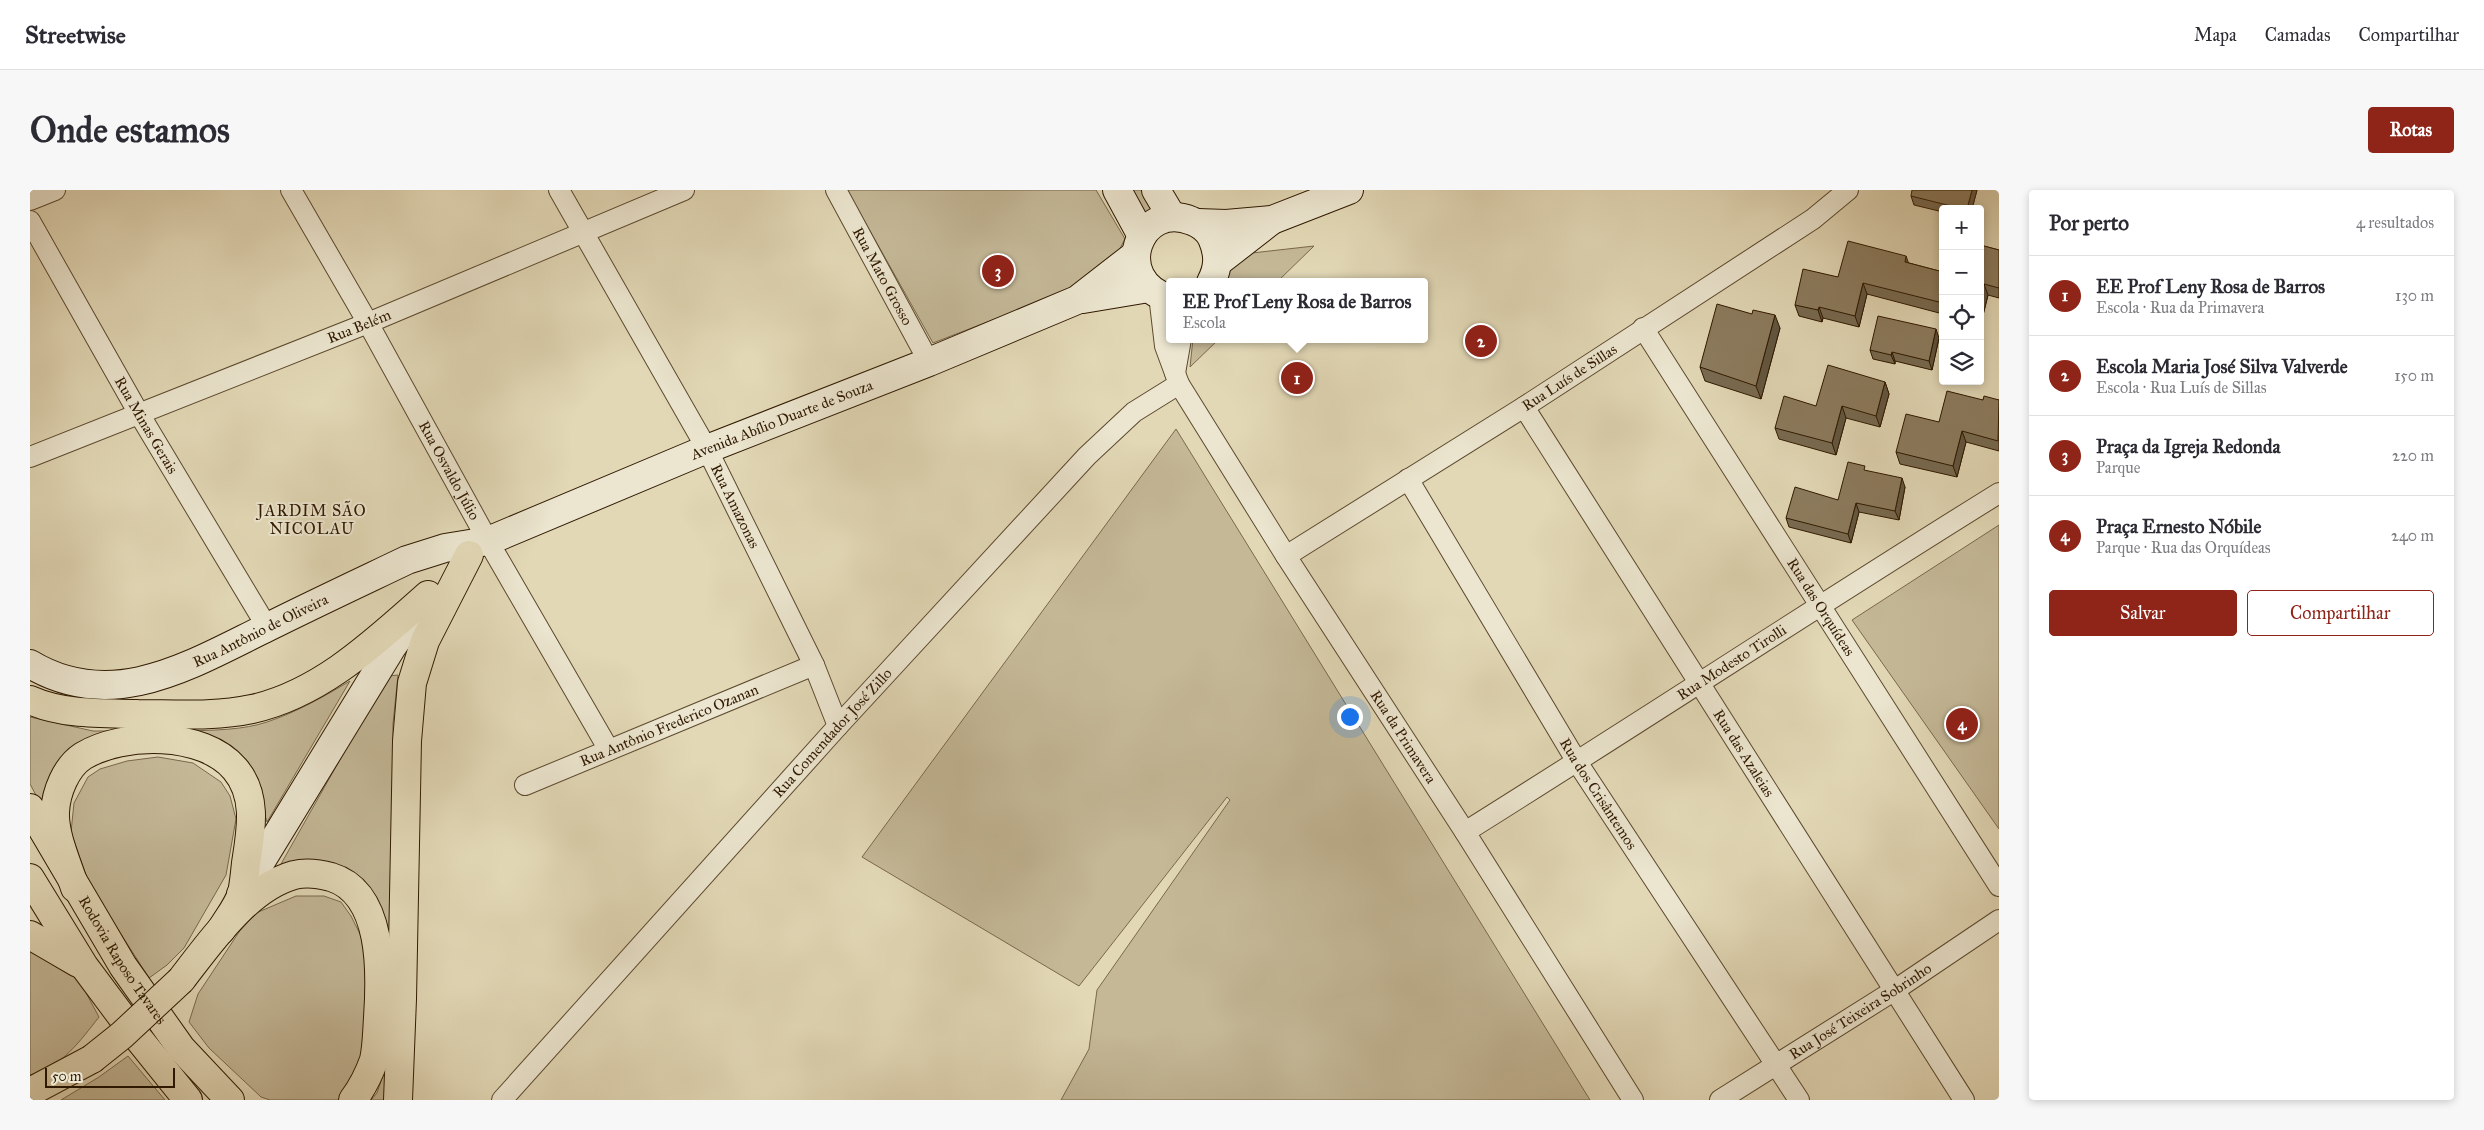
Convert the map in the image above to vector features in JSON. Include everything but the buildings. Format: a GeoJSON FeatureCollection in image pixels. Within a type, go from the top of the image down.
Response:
{"type":"FeatureCollection","features":[{"type":"Feature","properties":{"kind":"highway"},"geometry":{"type":"LineString","coordinates":[[398,1100],[407,741],[412,683],[425,641],[479,548]]}},
{"type":"Feature","properties":{"kind":"highway"},"geometry":{"type":"LineString","coordinates":[[30,700],[74,711],[102,714],[213,714],[251,710],[291,696],[337,670],[428,596]]}},
{"type":"Feature","properties":{"kind":"highway"},"geometry":{"type":"LineString","coordinates":[[75,888],[58,834],[55,812],[66,774],[82,756],[115,742],[144,739],[191,743],[208,748],[235,768],[248,791],[252,817],[241,894],[221,930]]}},
{"type":"Feature","properties":{"kind":"highway","name":"Rodovia Raposo Tavares"},"geometry":{"type":"LineString","coordinates":[[30,808],[122,966],[181,1048],[230,1100]]}},
{"type":"Feature","properties":{"kind":"highway"},"geometry":{"type":"LineString","coordinates":[[36,1085],[92,1059],[122,1035],[181,980],[221,930],[259,894],[273,884],[294,875],[310,873],[340,880],[352,887],[366,908],[375,936],[380,962],[374,1060],[366,1080],[353,1100]]}},
{"type":"Feature","properties":{"kind":"highway","name":"Rodovia Raposo Tavares"},"geometry":{"type":"LineString","coordinates":[[30,878],[84,966],[184,1097]]}},
{"type":"Feature","properties":{"kind":"highway"},"geometry":{"type":"LineString","coordinates":[[30,935],[84,966]]}},
{"type":"Feature","properties":{"kind":"main road"},"geometry":{"type":"LineString","coordinates":[[1118,190],[1139,246],[1138,273],[1159,294]]}},
{"type":"Feature","properties":{"kind":"main road"},"geometry":{"type":"LineString","coordinates":[[1156,190],[1172,217],[1186,218],[1198,224],[1210,234],[1216,247],[1214,272]]}},
{"type":"Feature","properties":{"kind":"main road"},"geometry":{"type":"LineString","coordinates":[[1198,224],[1226,224],[1272,220],[1349,190]]}},
{"type":"Feature","properties":{"kind":"main road","name":"Avenida Abílio Duarte de Souza"},"geometry":{"type":"LineString","coordinates":[[479,548],[707,449],[929,362],[1077,300],[1139,246],[1150,227],[1160,220],[1172,217]]}},
{"type":"Feature","properties":{"kind":"main road"},"geometry":{"type":"LineString","coordinates":[[1214,272],[1272,220]]}},
{"type":"Feature","properties":{"kind":"main road","name":"Avenida Abílio Duarte de Souza"},"geometry":{"type":"LineString","coordinates":[[1077,300],[1159,294]]}},
{"type":"Feature","properties":{"kind":"main road","name":"Rua Antônio de Oliveira"},"geometry":{"type":"LineString","coordinates":[[30,664],[49,675],[92,686],[140,682],[187,668],[408,560],[445,548],[479,548]]}},
{"type":"Feature","properties":{"kind":"main road"},"geometry":{"type":"LineString","coordinates":[[241,894],[392,647],[428,596],[479,548]]}},
{"type":"Feature","properties":{"kind":"street"},"geometry":{"type":"LineString","coordinates":[[30,200],[55,190]]}},
{"type":"Feature","properties":{"kind":"street","name":"Rua Osvaldo Júlio"},"geometry":{"type":"LineString","coordinates":[[292,190],[368,323],[479,548],[609,750]]}},
{"type":"Feature","properties":{"kind":"street","name":"Rua Amazonas"},"geometry":{"type":"LineString","coordinates":[[559,190],[707,449],[814,665],[838,726]]}},
{"type":"Feature","properties":{"kind":"street","name":"Rua Belém"},"geometry":{"type":"LineString","coordinates":[[30,457],[138,412],[368,323],[582,231],[684,190]]}},
{"type":"Feature","properties":{"kind":"street","name":"Rua Mato Grosso"},"geometry":{"type":"LineString","coordinates":[[836,190],[929,362]]}},
{"type":"Feature","properties":{"kind":"street","name":"Rua Luís de Sillas"},"geometry":{"type":"LineString","coordinates":[[1286,556],[1524,407],[1813,219],[1848,190]]}},
{"type":"Feature","properties":{"kind":"street","name":"Rua Minas Gerais"},"geometry":{"type":"LineString","coordinates":[[30,221],[138,412],[267,628]]}},
{"type":"Feature","properties":{"kind":"street","name":"Rua da Primavera"},"geometry":{"type":"LineString","coordinates":[[1159,294],[1165,346],[1177,378],[1286,556],[1465,832],[1633,1100]]}},
{"type":"Feature","properties":{"kind":"street","name":"Rua das Orquídeas"},"geometry":{"type":"LineString","coordinates":[[1643,328],[1999,886]]}},
{"type":"Feature","properties":{"kind":"street"},"geometry":{"type":"LineString","coordinates":[[1177,378],[1181,343]]}},
{"type":"Feature","properties":{"kind":"street","name":"Rua Comendador José Zillo"},"geometry":{"type":"LineString","coordinates":[[502,1100],[838,726],[1087,456],[1134,412],[1177,378]]}},
{"type":"Feature","properties":{"kind":"street","name":"Rua das Azaleias"},"geometry":{"type":"LineString","coordinates":[[1524,407],[1964,1100]]}},
{"type":"Feature","properties":{"kind":"street","name":"Rua dos Crisântemos"},"geometry":{"type":"LineString","coordinates":[[1408,479],[1577,762],[1799,1100]]}},
{"type":"Feature","properties":{"kind":"street","name":"Rua Modesto Tirolli"},"geometry":{"type":"LineString","coordinates":[[1465,832],[1699,685],[1820,604],[1999,493]]}},
{"type":"Feature","properties":{"kind":"street","name":"Rua Antônio Frederico Ozanan"},"geometry":{"type":"LineString","coordinates":[[525,784],[814,665]]}},
{"type":"Feature","properties":{"kind":"street","name":"Rua José Teixeira Sobrinho"},"geometry":{"type":"LineString","coordinates":[[1720,1100],[1895,990],[1999,920]]}},
{"type":"Feature","properties":{"kind":"shaded area"},"geometry":{"type":"Polygon","coordinates":[[[847,190],[1096,190],[1125,239],[1117,254],[1072,289],[933,343],[847,190]]]}},
{"type":"Feature","properties":{"kind":"shaded area"},"geometry":{"type":"Polygon","coordinates":[[[1122,190],[1151,190],[1158,209],[1138,214],[1122,190]]]}},
{"type":"Feature","properties":{"kind":"shaded area"},"geometry":{"type":"Polygon","coordinates":[[[1314,246],[1281,278],[1222,278],[1229,267],[1243,254],[1314,246]]]}},
{"type":"Feature","properties":{"kind":"shaded area"},"geometry":{"type":"Polygon","coordinates":[[[1193,343],[1215,343],[1190,367],[1193,343]]]}},
{"type":"Feature","properties":{"kind":"shaded area"},"geometry":{"type":"Polygon","coordinates":[[[1176,429],[1590,1100],[1061,1100],[1089,1049],[1097,990],[1230,800],[1227,797],[1079,986],[862,857],[1176,429]]]}},
{"type":"Feature","properties":{"kind":"shaded area"},"geometry":{"type":"Polygon","coordinates":[[[1999,525],[1999,829],[1852,620],[1999,525]]]}},
{"type":"Feature","properties":{"kind":"shaded area"},"geometry":{"type":"Polygon","coordinates":[[[398,675],[393,724],[392,930],[387,928],[375,905],[281,864],[372,703],[389,676],[398,675]]]}},
{"type":"Feature","properties":{"kind":"shaded area"},"geometry":{"type":"Polygon","coordinates":[[[350,681],[267,822],[259,795],[190,731],[219,730],[258,725],[299,709],[350,681]]]}},
{"type":"Feature","properties":{"kind":"shaded area"},"geometry":{"type":"Polygon","coordinates":[[[30,717],[93,731],[121,731],[45,812],[30,784],[30,717]]]}},
{"type":"Feature","properties":{"kind":"shaded area"},"geometry":{"type":"Polygon","coordinates":[[[158,757],[193,763],[221,782],[230,796],[236,819],[226,875],[184,948],[167,965],[149,978],[89,884],[71,832],[74,803],[88,777],[100,769],[127,761],[158,757]]]}},
{"type":"Feature","properties":{"kind":"shaded area"},"geometry":{"type":"Polygon","coordinates":[[[296,896],[324,896],[341,902],[351,916],[363,940],[371,963],[366,1060],[341,1100],[270,1100],[261,1097],[209,1048],[189,1022],[198,994],[239,932],[256,913],[296,896]]]}},
{"type":"Feature","properties":{"kind":"shaded area"},"geometry":{"type":"Polygon","coordinates":[[[30,952],[78,978],[99,1017],[77,1044],[60,1060],[41,1072],[30,1075],[30,952]]]}},
{"type":"Feature","properties":{"kind":"shaded area"},"geometry":{"type":"Polygon","coordinates":[[[128,1056],[165,1100],[61,1100],[99,1077],[128,1056]]]}},
{"type":"Feature","properties":{"kind":"shaded area"},"geometry":{"type":"Polygon","coordinates":[[[387,1063],[388,1100],[371,1100],[377,1093],[387,1063]]]}},
{"type":"Feature","properties":{"kind":"place","name":"Praça da Igreja Redonda"},"geometry":{"type":"Point","coordinates":[998,271]}},
{"type":"Feature","properties":{"kind":"place","name":"Escola Maria José Silva Valverde"},"geometry":{"type":"Point","coordinates":[1481,341]}},
{"type":"Feature","properties":{"kind":"place","name":"EE Prof Leny Rosa de Barros"},"geometry":{"type":"Point","coordinates":[1297,378]}},
{"type":"Feature","properties":{"kind":"place","name":"Praça Ernesto Nóbile"},"geometry":{"type":"Point","coordinates":[1962,724]}},
{"type":"Feature","properties":{"kind":"district","name":"JARDIM SÃO NICOLAU"},"geometry":{"type":"Point","coordinates":[312,519]}}]}
